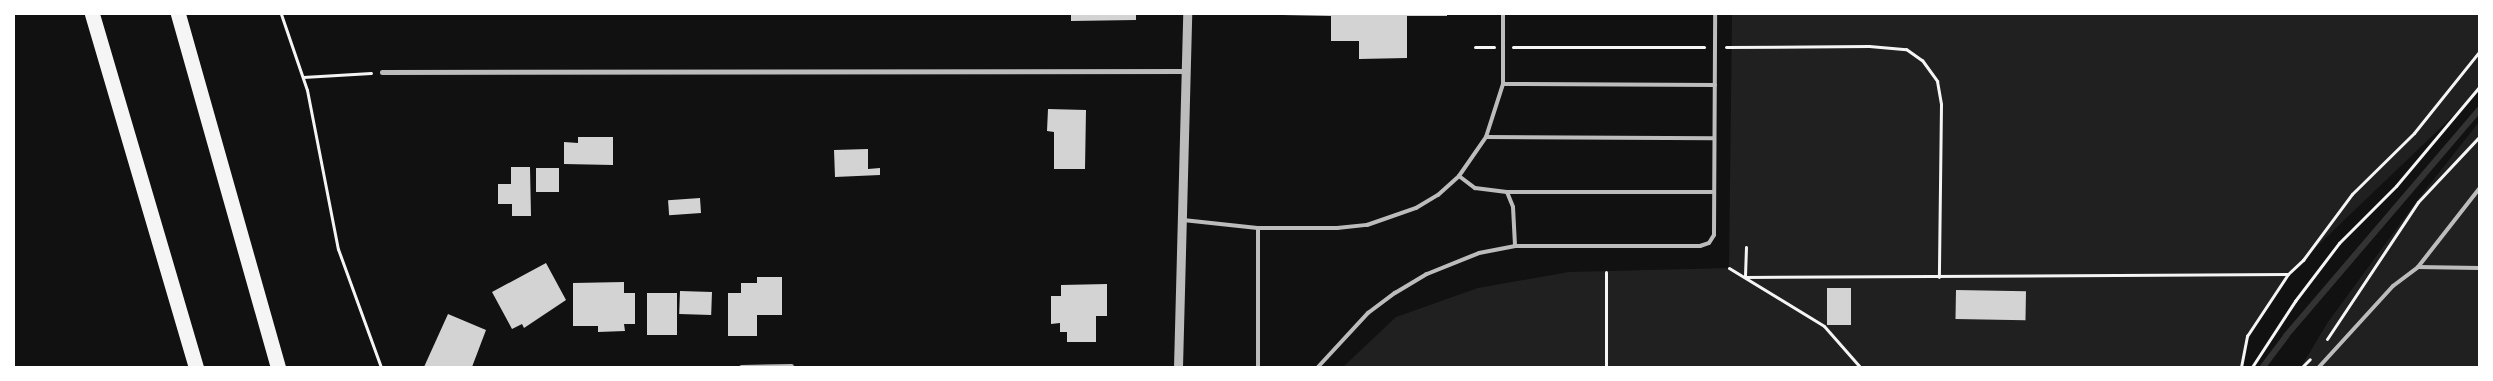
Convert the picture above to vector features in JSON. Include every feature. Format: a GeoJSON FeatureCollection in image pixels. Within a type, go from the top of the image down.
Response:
{"type":"FeatureCollection","features":[{"type":"Feature","properties":{"kind":"highway"},"geometry":{"type":"LineString","coordinates":[[92,14],[196,367]]}},
{"type":"Feature","properties":{"kind":"highway"},"geometry":{"type":"LineString","coordinates":[[178,14],[278,367]]}},
{"type":"Feature","properties":{"kind":"street"},"geometry":{"type":"LineString","coordinates":[[1178,367],[1187,14]]}},
{"type":"Feature","properties":{"kind":"street"},"geometry":{"type":"LineString","coordinates":[[382,72],[1186,71]]}},
{"type":"Feature","properties":{"kind":"street"},"geometry":{"type":"LineString","coordinates":[[742,367],[791,366]]}},
{"type":"Feature","properties":{"kind":"lane"},"geometry":{"type":"LineString","coordinates":[[1183,220],[1258,228],[1337,228],[1367,225],[1416,208],[1438,195],[1459,176],[1486,137],[1503,84],[1503,14]]}},
{"type":"Feature","properties":{"kind":"lane"},"geometry":{"type":"LineString","coordinates":[[1318,367],[1368,313],[1394,293],[1455,261],[1500,248],[1516,246],[1700,246],[1709,243],[1714,235],[1715,14]]}},
{"type":"Feature","properties":{"kind":"lane"},"geometry":{"type":"LineString","coordinates":[[1503,84],[1714,85]]}},
{"type":"Feature","properties":{"kind":"lane"},"geometry":{"type":"LineString","coordinates":[[1486,137],[1714,138]]}},
{"type":"Feature","properties":{"kind":"lane"},"geometry":{"type":"LineString","coordinates":[[1459,176],[1475,188],[1507,192],[1714,192]]}},
{"type":"Feature","properties":{"kind":"lane"},"geometry":{"type":"LineString","coordinates":[[2318,367],[2393,286],[2418,267],[2479,189]]}},
{"type":"Feature","properties":{"kind":"lane"},"geometry":{"type":"LineString","coordinates":[[1507,192],[1513,207],[1516,246]]}},
{"type":"Feature","properties":{"kind":"lane"},"geometry":{"type":"LineString","coordinates":[[1258,228],[1258,367]]}},
{"type":"Feature","properties":{"kind":"lane"},"geometry":{"type":"LineString","coordinates":[[2418,267],[2479,268]]}},
{"type":"Feature","properties":{"kind":"path"},"geometry":{"type":"LineString","coordinates":[[281,14],[302,77],[338,249],[381,367]]}},
{"type":"Feature","properties":{"kind":"path"},"geometry":{"type":"LineString","coordinates":[[1475,48],[1869,46],[1906,49],[1922,60],[1937,81],[1940,104],[1939,277]]}},
{"type":"Feature","properties":{"kind":"path"},"geometry":{"type":"LineString","coordinates":[[2241,367],[2247,336],[2288,274],[2303,260],[2352,194],[2414,133],[2479,52]]}},
{"type":"Feature","properties":{"kind":"path"},"geometry":{"type":"LineString","coordinates":[[302,77],[382,72]]}},
{"type":"Feature","properties":{"kind":"path"},"geometry":{"type":"LineString","coordinates":[[2252,367],[2295,301],[2339,243],[2396,186],[2479,87]]}},
{"type":"Feature","properties":{"kind":"path"},"geometry":{"type":"LineString","coordinates":[[2323,345],[2418,202],[2479,137]]}},
{"type":"Feature","properties":{"kind":"path"},"geometry":{"type":"LineString","coordinates":[[1745,277],[1746,247]]}},
{"type":"Feature","properties":{"kind":"path"},"geometry":{"type":"LineString","coordinates":[[1730,268],[1762,291],[1824,326],[1860,367]]}},
{"type":"Feature","properties":{"kind":"path"},"geometry":{"type":"LineString","coordinates":[[1606,272],[1606,367]]}},
{"type":"Feature","properties":{"kind":"path"},"geometry":{"type":"LineString","coordinates":[[1745,277],[2288,274]]}},
{"type":"Feature","properties":{"kind":"path"},"geometry":{"type":"LineString","coordinates":[[2302,367],[2317,353]]}},
{"type":"Feature","properties":{"kind":"shaded area"},"geometry":{"type":"Polygon","coordinates":[[[1732,14],[2479,14],[2479,91],[2288,274],[2247,336],[2241,367],[1343,367],[1396,317],[1478,288],[1569,272],[1729,268],[1732,14]]]}},
{"type":"Feature","properties":{"kind":"shaded area"},"geometry":{"type":"Polygon","coordinates":[[[2479,122],[2479,367],[2301,367],[2328,322],[2419,198],[2479,122]]]}},
{"type":"Feature","properties":{"kind":"building"},"geometry":{"type":"Polygon","coordinates":[[[1071,14],[1136,14],[1136,20],[1071,21],[1071,14]]]}},
{"type":"Feature","properties":{"kind":"building"},"geometry":{"type":"Polygon","coordinates":[[[1233,14],[1447,14],[1447,16],[1407,16],[1407,58],[1359,59],[1359,41],[1331,41],[1331,16],[1233,14]]]}},
{"type":"Feature","properties":{"kind":"building"},"geometry":{"type":"Polygon","coordinates":[[[1048,109],[1086,110],[1085,169],[1054,169],[1054,132],[1047,131],[1048,109]]]}},
{"type":"Feature","properties":{"kind":"building"},"geometry":{"type":"Polygon","coordinates":[[[578,137],[613,137],[613,165],[564,164],[564,142],[578,143],[578,137]]]}},
{"type":"Feature","properties":{"kind":"building"},"geometry":{"type":"Polygon","coordinates":[[[868,149],[868,169],[880,168],[880,175],[835,177],[834,150],[868,149]]]}},
{"type":"Feature","properties":{"kind":"building"},"geometry":{"type":"Polygon","coordinates":[[[511,167],[530,167],[531,216],[512,216],[512,204],[498,204],[498,184],[511,184],[511,167]]]}},
{"type":"Feature","properties":{"kind":"building"},"geometry":{"type":"Polygon","coordinates":[[[536,168],[559,168],[559,192],[536,192],[536,168]]]}},
{"type":"Feature","properties":{"kind":"building"},"geometry":{"type":"Polygon","coordinates":[[[700,198],[701,213],[669,215],[668,200],[700,198]]]}},
{"type":"Feature","properties":{"kind":"building"},"geometry":{"type":"Polygon","coordinates":[[[546,263],[566,300],[524,328],[522,324],[512,329],[492,292],[546,263]]]}},
{"type":"Feature","properties":{"kind":"building"},"geometry":{"type":"Polygon","coordinates":[[[757,277],[782,277],[782,315],[757,315],[757,336],[728,336],[728,293],[741,293],[741,283],[757,283],[757,277]]]}},
{"type":"Feature","properties":{"kind":"building"},"geometry":{"type":"Polygon","coordinates":[[[624,282],[624,293],[635,293],[635,324],[624,324],[625,331],[598,332],[598,326],[573,326],[573,283],[624,282]]]}},
{"type":"Feature","properties":{"kind":"building"},"geometry":{"type":"Polygon","coordinates":[[[1107,284],[1107,316],[1096,316],[1096,342],[1067,342],[1067,332],[1060,332],[1060,323],[1051,324],[1051,296],[1061,296],[1061,285],[1107,284]]]}},
{"type":"Feature","properties":{"kind":"building"},"geometry":{"type":"Polygon","coordinates":[[[1827,288],[1851,288],[1851,325],[1827,325],[1827,288]]]}},
{"type":"Feature","properties":{"kind":"building"},"geometry":{"type":"Polygon","coordinates":[[[1956,290],[2026,291],[2025,320],[1955,319],[1956,290]]]}},
{"type":"Feature","properties":{"kind":"building"},"geometry":{"type":"Polygon","coordinates":[[[680,291],[712,292],[711,315],[679,314],[680,291]]]}},
{"type":"Feature","properties":{"kind":"building"},"geometry":{"type":"Polygon","coordinates":[[[647,293],[677,293],[677,335],[647,335],[647,293]]]}},
{"type":"Feature","properties":{"kind":"building"},"geometry":{"type":"Polygon","coordinates":[[[448,314],[486,330],[472,367],[424,367],[448,314]]]}},
{"type":"Feature","properties":{"kind":"waterway"},"geometry":{"type":"LineString","coordinates":[[2263,367],[2286,336],[2479,110]]}}]}
